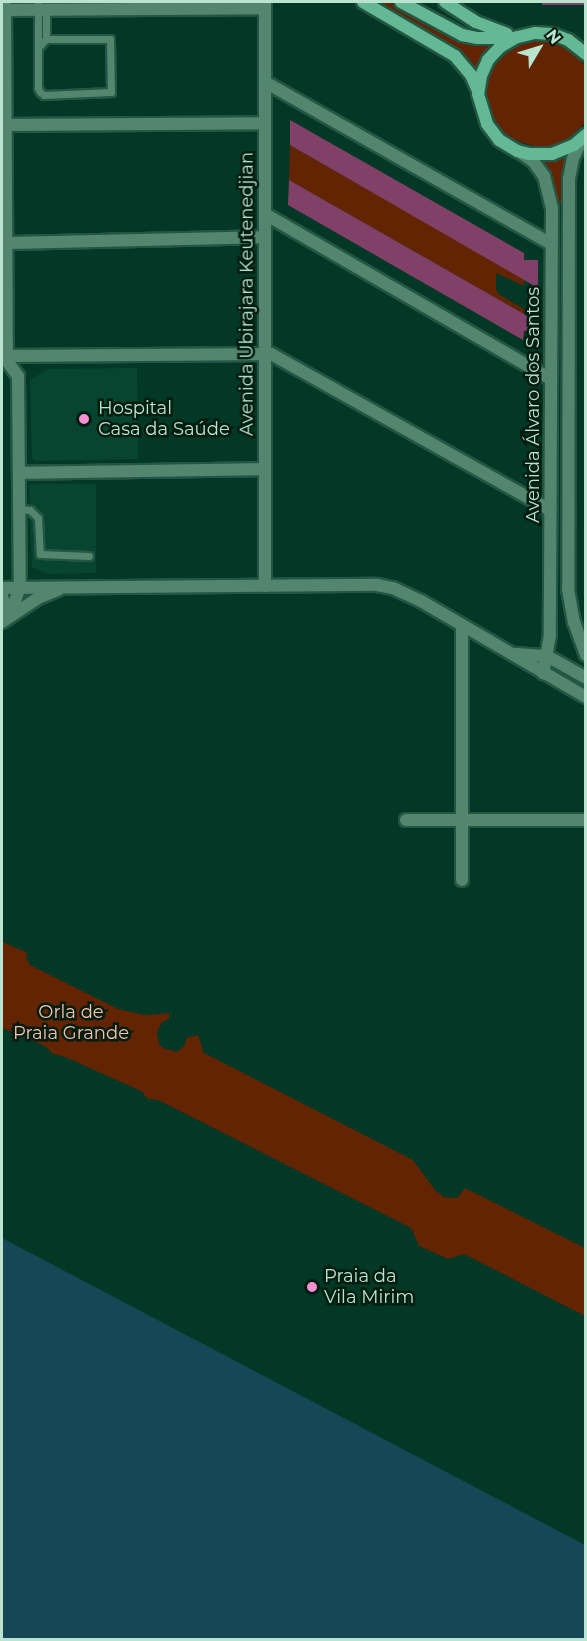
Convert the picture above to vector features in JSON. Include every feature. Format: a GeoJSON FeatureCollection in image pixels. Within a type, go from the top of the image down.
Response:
{"type":"FeatureCollection","features":[{"type":"Feature","properties":{"kind":"main road"},"geometry":{"type":"LineString","coordinates":[[363,2],[455,56],[471,75],[486,124],[500,140],[517,151],[534,155],[552,154],[564,150],[584,136]]}},
{"type":"Feature","properties":{"kind":"main road"},"geometry":{"type":"LineString","coordinates":[[401,2],[457,33],[478,38],[516,37],[535,33],[552,34],[568,40],[585,54]]}},
{"type":"Feature","properties":{"kind":"main road"},"geometry":{"type":"LineString","coordinates":[[445,2],[476,22],[516,37]]}},
{"type":"Feature","properties":{"kind":"main road"},"geometry":{"type":"LineString","coordinates":[[478,94],[481,76],[488,60],[500,47],[516,37]]}},
{"type":"Feature","properties":{"kind":"street"},"geometry":{"type":"LineString","coordinates":[[3,618],[14,604],[20,587],[18,376],[5,359],[5,6],[265,5]]}},
{"type":"Feature","properties":{"kind":"street","name":"Avenida Ubirajara Keutenedjian"},"geometry":{"type":"LineString","coordinates":[[265,5],[265,586]]}},
{"type":"Feature","properties":{"kind":"street"},"geometry":{"type":"LineString","coordinates":[[265,82],[551,244]]}},
{"type":"Feature","properties":{"kind":"street"},"geometry":{"type":"LineString","coordinates":[[5,125],[265,123]]}},
{"type":"Feature","properties":{"kind":"street","name":"Avenida Álvaro dos Santos"},"geometry":{"type":"LineString","coordinates":[[584,136],[573,158],[569,178],[568,589],[572,616],[585,655]]}},
{"type":"Feature","properties":{"kind":"street","name":"Avenida Álvaro dos Santos"},"geometry":{"type":"LineString","coordinates":[[517,151],[533,161],[548,184],[552,208],[550,635],[543,672]]}},
{"type":"Feature","properties":{"kind":"street"},"geometry":{"type":"LineString","coordinates":[[265,214],[551,379]]}},
{"type":"Feature","properties":{"kind":"street"},"geometry":{"type":"LineString","coordinates":[[5,243],[265,237]]}},
{"type":"Feature","properties":{"kind":"street"},"geometry":{"type":"LineString","coordinates":[[5,359],[265,354],[279,357],[550,510]]}},
{"type":"Feature","properties":{"kind":"street"},"geometry":{"type":"LineString","coordinates":[[19,473],[265,469]]}},
{"type":"Feature","properties":{"kind":"street"},"geometry":{"type":"LineString","coordinates":[[2,588],[363,584],[385,587],[408,594],[585,697]]}},
{"type":"Feature","properties":{"kind":"street"},"geometry":{"type":"LineString","coordinates":[[3,618],[38,598],[65,588]]}},
{"type":"Feature","properties":{"kind":"street"},"geometry":{"type":"LineString","coordinates":[[2,596],[3,618]]}},
{"type":"Feature","properties":{"kind":"street"},"geometry":{"type":"LineString","coordinates":[[572,616],[585,633]]}},
{"type":"Feature","properties":{"kind":"street"},"geometry":{"type":"LineString","coordinates":[[462,625],[462,880]]}},
{"type":"Feature","properties":{"kind":"street"},"geometry":{"type":"LineString","coordinates":[[512,654],[547,656],[585,678]]}},
{"type":"Feature","properties":{"kind":"street"},"geometry":{"type":"LineString","coordinates":[[406,820],[585,820]]}},
{"type":"Feature","properties":{"kind":"lane"},"geometry":{"type":"LineString","coordinates":[[41,7],[46,39]]}},
{"type":"Feature","properties":{"kind":"lane"},"geometry":{"type":"LineString","coordinates":[[38,48],[46,39],[110,39],[111,92],[44,95],[38,88],[38,48],[41,7]]}},
{"type":"Feature","properties":{"kind":"lane"},"geometry":{"type":"LineString","coordinates":[[19,509],[30,510],[38,518],[40,554],[89,556]]}},
{"type":"Feature","properties":{"kind":"shaded area","name":"Hospital Casa da Saúde"},"geometry":{"type":"Polygon","coordinates":[[[137,368],[138,459],[35,461],[32,458],[30,380],[48,369],[137,368]]]}},
{"type":"Feature","properties":{"kind":"shaded area"},"geometry":{"type":"Polygon","coordinates":[[[29,484],[96,484],[96,573],[47,574],[32,567],[29,484]]]}},
{"type":"Feature","properties":{"kind":"green space"},"geometry":{"type":"Polygon","coordinates":[[[375,2],[389,2],[458,40],[490,44],[491,47],[475,69],[454,48],[375,2]]]}},
{"type":"Feature","properties":{"kind":"green space"},"geometry":{"type":"Polygon","coordinates":[[[542,39],[565,46],[585,65],[586,122],[568,139],[553,146],[537,147],[514,140],[501,131],[488,110],[486,86],[494,63],[505,51],[518,43],[542,39]]]}},
{"type":"Feature","properties":{"kind":"green space"},"geometry":{"type":"Polygon","coordinates":[[[290,145],[524,279],[524,286],[496,273],[496,290],[500,295],[524,309],[524,314],[289,180],[290,145]]]}},
{"type":"Feature","properties":{"kind":"green space"},"geometry":{"type":"Polygon","coordinates":[[[562,157],[565,160],[564,204],[557,204],[555,187],[542,164],[544,161],[562,157]]]}},
{"type":"Feature","properties":{"kind":"green space","name":"Orla de Praia Grande"},"geometry":{"type":"Polygon","coordinates":[[[3,942],[28,953],[26,958],[30,965],[118,1009],[145,1015],[169,1013],[169,1019],[162,1022],[157,1032],[159,1044],[163,1048],[177,1052],[185,1045],[186,1038],[198,1035],[204,1053],[413,1160],[435,1190],[444,1197],[457,1198],[465,1188],[585,1248],[585,1316],[464,1254],[448,1259],[419,1246],[411,1228],[158,1100],[148,1099],[141,1091],[65,1057],[53,1054],[45,1046],[2,1028],[3,942]]]}},
{"type":"Feature","properties":{"kind":"water"},"geometry":{"type":"Polygon","coordinates":[[[2,1238],[585,1545],[585,1639],[2,1639],[2,1238]]]}},
{"type":"Feature","properties":{"kind":"building"},"geometry":{"type":"Polygon","coordinates":[[[542,2],[586,2],[586,5],[542,5],[542,2]]]}},
{"type":"Feature","properties":{"kind":"building"},"geometry":{"type":"Polygon","coordinates":[[[290,120],[524,253],[524,260],[538,260],[538,288],[290,145],[290,120]]]}},
{"type":"Feature","properties":{"kind":"building"},"geometry":{"type":"Polygon","coordinates":[[[289,180],[524,314],[537,324],[537,330],[524,331],[523,340],[288,205],[289,180]]]}},
{"type":"Feature","properties":{"kind":"place","name":"Hospital Casa da Saúde"},"geometry":{"type":"Point","coordinates":[84,419]}},
{"type":"Feature","properties":{"kind":"place","name":"Praia da Vila Mirim"},"geometry":{"type":"Point","coordinates":[312,1287]}}]}
